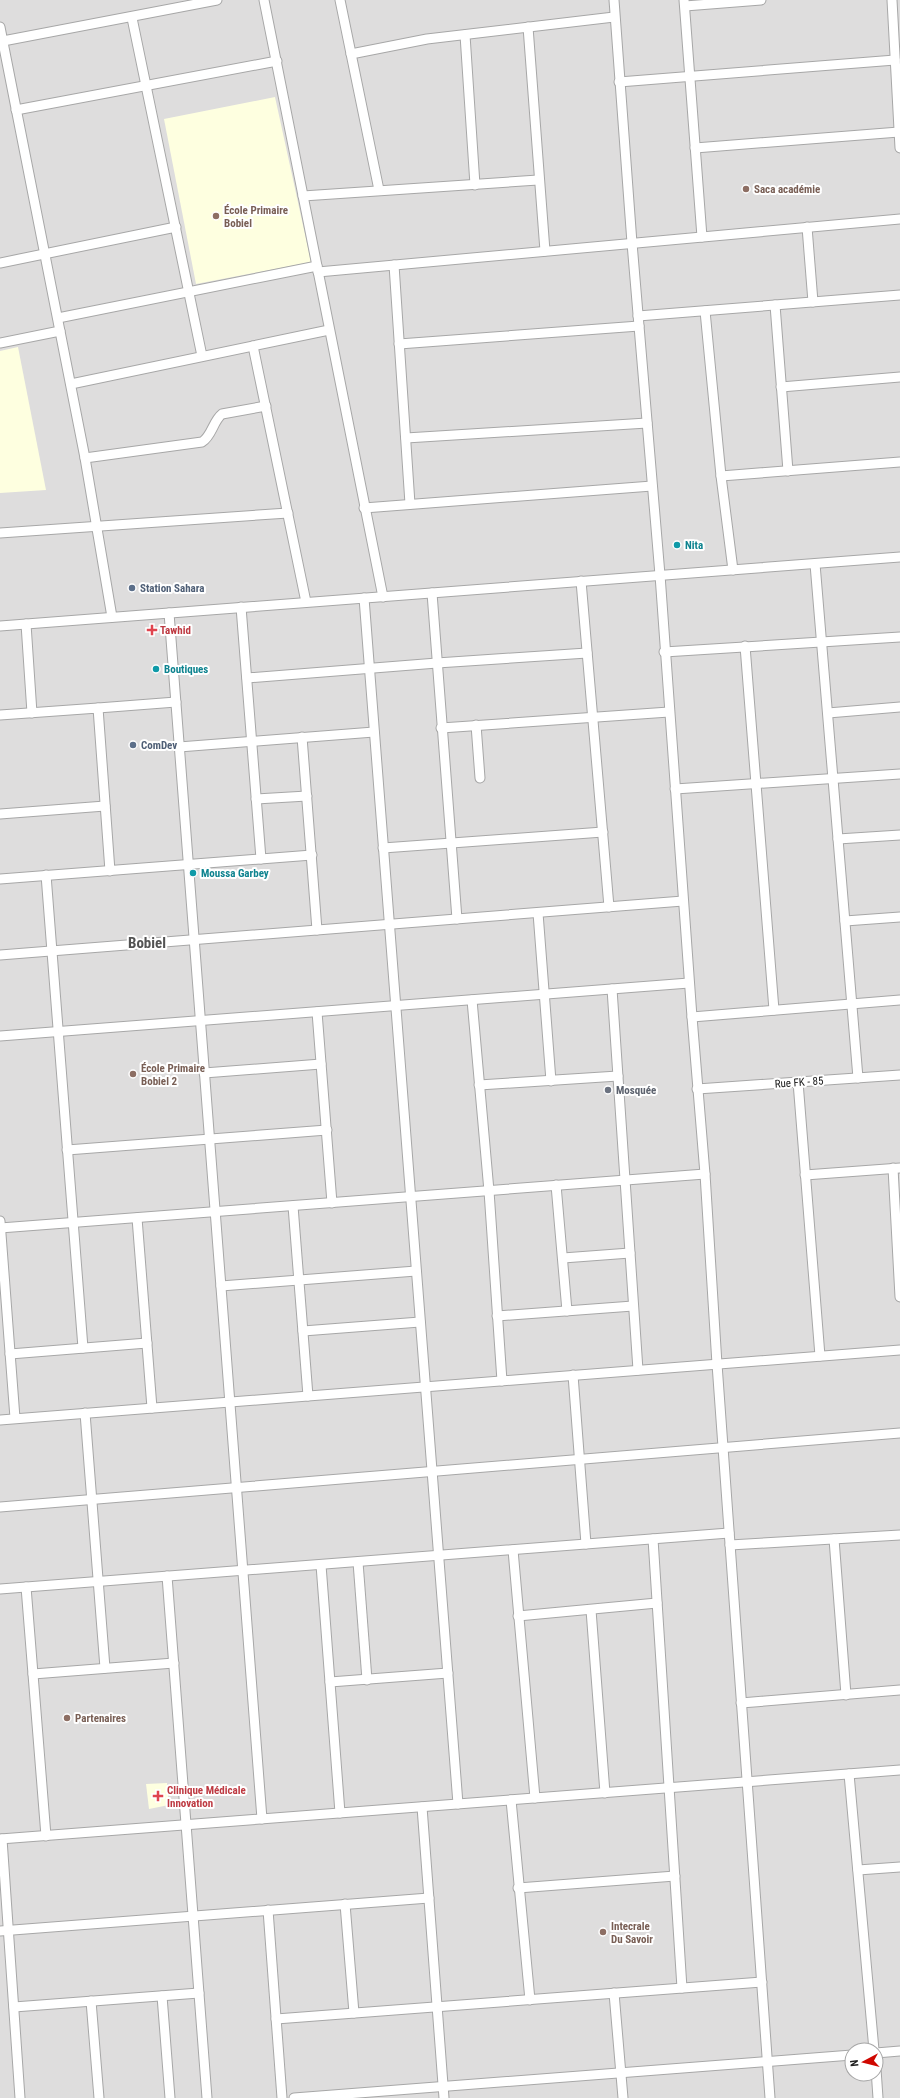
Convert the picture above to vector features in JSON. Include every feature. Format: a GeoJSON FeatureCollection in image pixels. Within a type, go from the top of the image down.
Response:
{"type":"FeatureCollection","features":[{"type":"Feature","properties":{"kind":"street"},"geometry":{"type":"LineString","coordinates":[[3,41],[132,18],[186,3],[217,0]]}},
{"type":"Feature","properties":{"kind":"street"},"geometry":{"type":"LineString","coordinates":[[264,0],[364,508],[383,596]]}},
{"type":"Feature","properties":{"kind":"street"},"geometry":{"type":"LineString","coordinates":[[340,0],[379,190]]}},
{"type":"Feature","properties":{"kind":"street"},"geometry":{"type":"LineString","coordinates":[[614,0],[619,82],[660,575],[664,652],[697,1089],[705,1174],[717,1364],[770,2098]]}},
{"type":"Feature","properties":{"kind":"street"},"geometry":{"type":"LineString","coordinates":[[702,237],[684,3],[760,0]]}},
{"type":"Feature","properties":{"kind":"street"},"geometry":{"type":"LineString","coordinates":[[892,0],[900,148]]}},
{"type":"Feature","properties":{"kind":"street"},"geometry":{"type":"LineString","coordinates":[[351,54],[427,39],[614,17]]}},
{"type":"Feature","properties":{"kind":"street"},"geometry":{"type":"LineString","coordinates":[[132,18],[202,356]]}},
{"type":"Feature","properties":{"kind":"street"},"geometry":{"type":"LineString","coordinates":[[0,27],[98,526],[112,617]]}},
{"type":"Feature","properties":{"kind":"street"},"geometry":{"type":"LineString","coordinates":[[528,27],[544,251]]}},
{"type":"Feature","properties":{"kind":"street"},"geometry":{"type":"LineString","coordinates":[[465,35],[475,184]]}},
{"type":"Feature","properties":{"kind":"street"},"geometry":{"type":"LineString","coordinates":[[619,82],[895,60]]}},
{"type":"Feature","properties":{"kind":"street"},"geometry":{"type":"LineString","coordinates":[[16,110],[277,61]]}},
{"type":"Feature","properties":{"kind":"street"},"geometry":{"type":"LineString","coordinates":[[695,148],[899,132]]}},
{"type":"Feature","properties":{"kind":"street"},"geometry":{"type":"LineString","coordinates":[[303,196],[538,180]]}},
{"type":"Feature","properties":{"kind":"street"},"geometry":{"type":"LineString","coordinates":[[58,318],[189,291],[317,269],[394,265],[900,219]]}},
{"type":"Feature","properties":{"kind":"street"},"geometry":{"type":"LineString","coordinates":[[0,263],[176,227]]}},
{"type":"Feature","properties":{"kind":"street"},"geometry":{"type":"LineString","coordinates":[[807,227],[812,302]]}},
{"type":"Feature","properties":{"kind":"street"},"geometry":{"type":"LineString","coordinates":[[394,265],[410,504]]}},
{"type":"Feature","properties":{"kind":"street"},"geometry":{"type":"LineString","coordinates":[[638,316],[900,295]]}},
{"type":"Feature","properties":{"kind":"street"},"geometry":{"type":"LineString","coordinates":[[775,305],[788,471]]}},
{"type":"Feature","properties":{"kind":"street"},"geometry":{"type":"LineString","coordinates":[[705,311],[721,476],[733,570]]}},
{"type":"Feature","properties":{"kind":"street"},"geometry":{"type":"LineString","coordinates":[[399,344],[639,326]]}},
{"type":"Feature","properties":{"kind":"street"},"geometry":{"type":"LineString","coordinates":[[71,384],[329,330]]}},
{"type":"Feature","properties":{"kind":"street"},"geometry":{"type":"LineString","coordinates":[[0,343],[60,331]]}},
{"type":"Feature","properties":{"kind":"street"},"geometry":{"type":"LineString","coordinates":[[253,346],[306,602]]}},
{"type":"Feature","properties":{"kind":"street"},"geometry":{"type":"LineString","coordinates":[[781,387],[900,376]]}},
{"type":"Feature","properties":{"kind":"street"},"geometry":{"type":"LineString","coordinates":[[85,458],[202,442],[206,440],[216,420],[222,414],[266,406]]}},
{"type":"Feature","properties":{"kind":"street"},"geometry":{"type":"LineString","coordinates":[[406,438],[647,423]]}},
{"type":"Feature","properties":{"kind":"street"},"geometry":{"type":"LineString","coordinates":[[721,476],[900,462]]}},
{"type":"Feature","properties":{"kind":"street"},"geometry":{"type":"LineString","coordinates":[[364,508],[652,486]]}},
{"type":"Feature","properties":{"kind":"street"},"geometry":{"type":"LineString","coordinates":[[0,533],[288,512]]}},
{"type":"Feature","properties":{"kind":"street"},"geometry":{"type":"LineString","coordinates":[[0,626],[900,557]]}},
{"type":"Feature","properties":{"kind":"street"},"geometry":{"type":"LineString","coordinates":[[815,564],[858,1078]]}},
{"type":"Feature","properties":{"kind":"street"},"geometry":{"type":"LineString","coordinates":[[581,581],[610,907]]}},
{"type":"Feature","properties":{"kind":"street"},"geometry":{"type":"LineString","coordinates":[[432,593],[456,919]]}},
{"type":"Feature","properties":{"kind":"street"},"geometry":{"type":"LineString","coordinates":[[364,598],[458,1804]]}},
{"type":"Feature","properties":{"kind":"street"},"geometry":{"type":"LineString","coordinates":[[241,607],[261,859]]}},
{"type":"Feature","properties":{"kind":"street"},"geometry":{"type":"LineString","coordinates":[[168,613],[262,1819]]}},
{"type":"Feature","properties":{"kind":"street"},"geometry":{"type":"LineString","coordinates":[[26,624],[32,713]]}},
{"type":"Feature","properties":{"kind":"street"},"geometry":{"type":"LineString","coordinates":[[664,652],[900,637]]}},
{"type":"Feature","properties":{"kind":"street"},"geometry":{"type":"LineString","coordinates":[[745,646],[774,1010]]}},
{"type":"Feature","properties":{"kind":"street"},"geometry":{"type":"LineString","coordinates":[[247,678],[587,653]]}},
{"type":"Feature","properties":{"kind":"street"},"geometry":{"type":"LineString","coordinates":[[0,715],[176,702]]}},
{"type":"Feature","properties":{"kind":"street"},"geometry":{"type":"LineString","coordinates":[[828,713],[900,707]]}},
{"type":"Feature","properties":{"kind":"street"},"geometry":{"type":"LineString","coordinates":[[98,708],[110,870]]}},
{"type":"Feature","properties":{"kind":"street"},"geometry":{"type":"LineString","coordinates":[[441,728],[669,712]]}},
{"type":"Feature","properties":{"kind":"street"},"geometry":{"type":"LineString","coordinates":[[476,725],[480,778]]}},
{"type":"Feature","properties":{"kind":"street"},"geometry":{"type":"LineString","coordinates":[[179,747],[374,732]]}},
{"type":"Feature","properties":{"kind":"street"},"geometry":{"type":"LineString","coordinates":[[302,737],[318,930]]}},
{"type":"Feature","properties":{"kind":"street"},"geometry":{"type":"LineString","coordinates":[[675,790],[900,774]]}},
{"type":"Feature","properties":{"kind":"street"},"geometry":{"type":"LineString","coordinates":[[256,800],[307,796]]}},
{"type":"Feature","properties":{"kind":"street"},"geometry":{"type":"LineString","coordinates":[[0,814],[105,806]]}},
{"type":"Feature","properties":{"kind":"street"},"geometry":{"type":"LineString","coordinates":[[384,848],[603,832]]}},
{"type":"Feature","properties":{"kind":"street"},"geometry":{"type":"LineString","coordinates":[[838,839],[900,835]]}},
{"type":"Feature","properties":{"kind":"street"},"geometry":{"type":"LineString","coordinates":[[0,879],[312,855]]}},
{"type":"Feature","properties":{"kind":"street"},"geometry":{"type":"LineString","coordinates":[[46,875],[83,1348]]}},
{"type":"Feature","properties":{"kind":"street"},"geometry":{"type":"LineString","coordinates":[[0,955],[683,901]]}},
{"type":"Feature","properties":{"kind":"street"},"geometry":{"type":"LineString","coordinates":[[538,913],[551,1081]]}},
{"type":"Feature","properties":{"kind":"street"},"geometry":{"type":"LineString","coordinates":[[845,921],[900,917]]}},
{"type":"Feature","properties":{"kind":"street"},"geometry":{"type":"LineString","coordinates":[[0,1036],[689,983]]}},
{"type":"Feature","properties":{"kind":"street"},"geometry":{"type":"LineString","coordinates":[[612,989],[638,1370]]}},
{"type":"Feature","properties":{"kind":"street"},"geometry":{"type":"LineString","coordinates":[[472,1000],[489,1191],[502,1381]]}},
{"type":"Feature","properties":{"kind":"street"},"geometry":{"type":"LineString","coordinates":[[692,1017],[900,1000]]}},
{"type":"Feature","properties":{"kind":"street"},"geometry":{"type":"LineString","coordinates":[[317,1012],[332,1203]]}},
{"type":"Feature","properties":{"kind":"street"},"geometry":{"type":"LineString","coordinates":[[204,1073],[321,1064]]}},
{"type":"Feature","properties":{"kind":"street","name":"Rue FK - 85"},"geometry":{"type":"LineString","coordinates":[[697,1089],[900,1075]]}},
{"type":"Feature","properties":{"kind":"street"},"geometry":{"type":"LineString","coordinates":[[479,1086],[618,1076]]}},
{"type":"Feature","properties":{"kind":"street"},"geometry":{"type":"LineString","coordinates":[[798,1082],[820,1356]]}},
{"type":"Feature","properties":{"kind":"street"},"geometry":{"type":"LineString","coordinates":[[67,1150],[326,1130]]}},
{"type":"Feature","properties":{"kind":"street"},"geometry":{"type":"LineString","coordinates":[[805,1175],[896,1168],[900,1297]]}},
{"type":"Feature","properties":{"kind":"street"},"geometry":{"type":"LineString","coordinates":[[15,1418],[0,1226],[73,1223],[705,1174]]}},
{"type":"Feature","properties":{"kind":"street"},"geometry":{"type":"LineString","coordinates":[[556,1186],[567,1311]]}},
{"type":"Feature","properties":{"kind":"street"},"geometry":{"type":"LineString","coordinates":[[294,1206],[308,1396]]}},
{"type":"Feature","properties":{"kind":"street"},"geometry":{"type":"LineString","coordinates":[[137,1218],[152,1408]]}},
{"type":"Feature","properties":{"kind":"street"},"geometry":{"type":"LineString","coordinates":[[563,1258],[630,1253]]}},
{"type":"Feature","properties":{"kind":"street"},"geometry":{"type":"LineString","coordinates":[[221,1286],[416,1271]]}},
{"type":"Feature","properties":{"kind":"street"},"geometry":{"type":"LineString","coordinates":[[497,1316],[633,1306]]}},
{"type":"Feature","properties":{"kind":"street"},"geometry":{"type":"LineString","coordinates":[[303,1331],[420,1322]]}},
{"type":"Feature","properties":{"kind":"street"},"geometry":{"type":"LineString","coordinates":[[10,1354],[147,1343]]}},
{"type":"Feature","properties":{"kind":"street"},"geometry":{"type":"LineString","coordinates":[[0,1420],[900,1350]]}},
{"type":"Feature","properties":{"kind":"street"},"geometry":{"type":"LineString","coordinates":[[573,1375],[586,1544]]}},
{"type":"Feature","properties":{"kind":"street"},"geometry":{"type":"LineString","coordinates":[[85,1413],[105,1668]]}},
{"type":"Feature","properties":{"kind":"street"},"geometry":{"type":"LineString","coordinates":[[0,1507],[900,1433]]}},
{"type":"Feature","properties":{"kind":"street"},"geometry":{"type":"LineString","coordinates":[[0,1589],[729,1533]]}},
{"type":"Feature","properties":{"kind":"street"},"geometry":{"type":"LineString","coordinates":[[730,1545],[900,1535]]}},
{"type":"Feature","properties":{"kind":"street"},"geometry":{"type":"LineString","coordinates":[[653,1539],[682,1988]]}},
{"type":"Feature","properties":{"kind":"street"},"geometry":{"type":"LineString","coordinates":[[834,1539],[846,1695]]}},
{"type":"Feature","properties":{"kind":"street"},"geometry":{"type":"LineString","coordinates":[[513,1550],[535,1798]]}},
{"type":"Feature","properties":{"kind":"street"},"geometry":{"type":"LineString","coordinates":[[358,1562],[367,1680]]}},
{"type":"Feature","properties":{"kind":"street"},"geometry":{"type":"LineString","coordinates":[[321,1565],[340,1813]]}},
{"type":"Feature","properties":{"kind":"street"},"geometry":{"type":"LineString","coordinates":[[167,1576],[207,2098]]}},
{"type":"Feature","properties":{"kind":"street"},"geometry":{"type":"LineString","coordinates":[[26,1587],[46,1836]]}},
{"type":"Feature","properties":{"kind":"street"},"geometry":{"type":"LineString","coordinates":[[518,1616],[657,1603]]}},
{"type":"Feature","properties":{"kind":"street"},"geometry":{"type":"LineString","coordinates":[[591,1610],[606,1793]]}},
{"type":"Feature","properties":{"kind":"street"},"geometry":{"type":"LineString","coordinates":[[33,1674],[174,1663]]}},
{"type":"Feature","properties":{"kind":"street"},"geometry":{"type":"LineString","coordinates":[[330,1682],[448,1673]]}},
{"type":"Feature","properties":{"kind":"street"},"geometry":{"type":"LineString","coordinates":[[742,1704],[900,1690]]}},
{"type":"Feature","properties":{"kind":"street"},"geometry":{"type":"LineString","coordinates":[[20,2098],[14,2007],[4,1930],[1,1839],[900,1770]]}},
{"type":"Feature","properties":{"kind":"street"},"geometry":{"type":"LineString","coordinates":[[849,1774],[873,2042]]}},
{"type":"Feature","properties":{"kind":"street"},"geometry":{"type":"LineString","coordinates":[[511,1800],[518,1888],[530,2000]]}},
{"type":"Feature","properties":{"kind":"street"},"geometry":{"type":"LineString","coordinates":[[422,1807],[444,2098]]}},
{"type":"Feature","properties":{"kind":"street"},"geometry":{"type":"LineString","coordinates":[[858,1870],[900,1867]]}},
{"type":"Feature","properties":{"kind":"street"},"geometry":{"type":"LineString","coordinates":[[518,1888],[674,1876]]}},
{"type":"Feature","properties":{"kind":"street"},"geometry":{"type":"LineString","coordinates":[[4,1930],[429,1898]]}},
{"type":"Feature","properties":{"kind":"street"},"geometry":{"type":"LineString","coordinates":[[345,1904],[354,2013]]}},
{"type":"Feature","properties":{"kind":"street"},"geometry":{"type":"LineString","coordinates":[[268,1910],[282,2098]]}},
{"type":"Feature","properties":{"kind":"street"},"geometry":{"type":"LineString","coordinates":[[276,2019],[762,1982]]}},
{"type":"Feature","properties":{"kind":"street"},"geometry":{"type":"LineString","coordinates":[[14,2007],[199,1993]]}},
{"type":"Feature","properties":{"kind":"street"},"geometry":{"type":"LineString","coordinates":[[614,1993],[623,2098]]}},
{"type":"Feature","properties":{"kind":"street"},"geometry":{"type":"LineString","coordinates":[[162,1996],[170,2098]]}},
{"type":"Feature","properties":{"kind":"street"},"geometry":{"type":"LineString","coordinates":[[91,2001],[99,2098]]}},
{"type":"Feature","properties":{"kind":"street"},"geometry":{"type":"LineString","coordinates":[[884,2052],[900,2051]]}},
{"type":"Feature","properties":{"kind":"street"},"geometry":{"type":"LineString","coordinates":[[294,2098],[844,2056]]}},
{"type":"Feature","properties":{"kind":"street"},"geometry":{"type":"LineString","coordinates":[[877,2082],[878,2098]]}},
{"type":"Feature","properties":{"kind":"shaded area"},"geometry":{"type":"Polygon","coordinates":[[[0,0],[900,0],[900,2098],[0,2098],[0,0]]]}},
{"type":"Feature","properties":{"kind":"shaded area"},"geometry":{"type":"Polygon","coordinates":[[[275,97],[311,262],[196,284],[164,119],[275,97]]]}},
{"type":"Feature","properties":{"kind":"shaded area"},"geometry":{"type":"Polygon","coordinates":[[[18,347],[46,490],[0,493],[0,351],[18,347]]]}},
{"type":"Feature","properties":{"kind":"shaded area","name":"Clinique Médicale Innovation"},"geometry":{"type":"Polygon","coordinates":[[[167,1783],[169,1805],[149,1809],[146,1784],[167,1783]]]}},
{"type":"Feature","properties":{"kind":"place","name":"Saca académie"},"geometry":{"type":"Point","coordinates":[746,189]}},
{"type":"Feature","properties":{"kind":"place","name":"École Primaire Bobiel"},"geometry":{"type":"Point","coordinates":[216,216]}},
{"type":"Feature","properties":{"kind":"place","name":"Nita"},"geometry":{"type":"Point","coordinates":[677,545]}},
{"type":"Feature","properties":{"kind":"place","name":"Station Sahara"},"geometry":{"type":"Point","coordinates":[132,588]}},
{"type":"Feature","properties":{"kind":"place","name":"Tawhid"},"geometry":{"type":"Point","coordinates":[152,630]}},
{"type":"Feature","properties":{"kind":"place","name":"Boutiques"},"geometry":{"type":"Point","coordinates":[156,669]}},
{"type":"Feature","properties":{"kind":"place","name":"ComDev"},"geometry":{"type":"Point","coordinates":[133,745]}},
{"type":"Feature","properties":{"kind":"place","name":"Moussa Garbey"},"geometry":{"type":"Point","coordinates":[193,873]}},
{"type":"Feature","properties":{"kind":"place","name":"École Primaire Bobiel 2"},"geometry":{"type":"Point","coordinates":[133,1074]}},
{"type":"Feature","properties":{"kind":"place","name":"Mosquée"},"geometry":{"type":"Point","coordinates":[608,1090]}},
{"type":"Feature","properties":{"kind":"place","name":"Partenaires"},"geometry":{"type":"Point","coordinates":[67,1718]}},
{"type":"Feature","properties":{"kind":"place","name":"Clinique Médicale Innovation"},"geometry":{"type":"Point","coordinates":[158,1796]}},
{"type":"Feature","properties":{"kind":"place","name":"Intecrale Du Savoir"},"geometry":{"type":"Point","coordinates":[603,1932]}},
{"type":"Feature","properties":{"kind":"district","name":"Bobiel"},"geometry":{"type":"Point","coordinates":[147,943]}}]}
